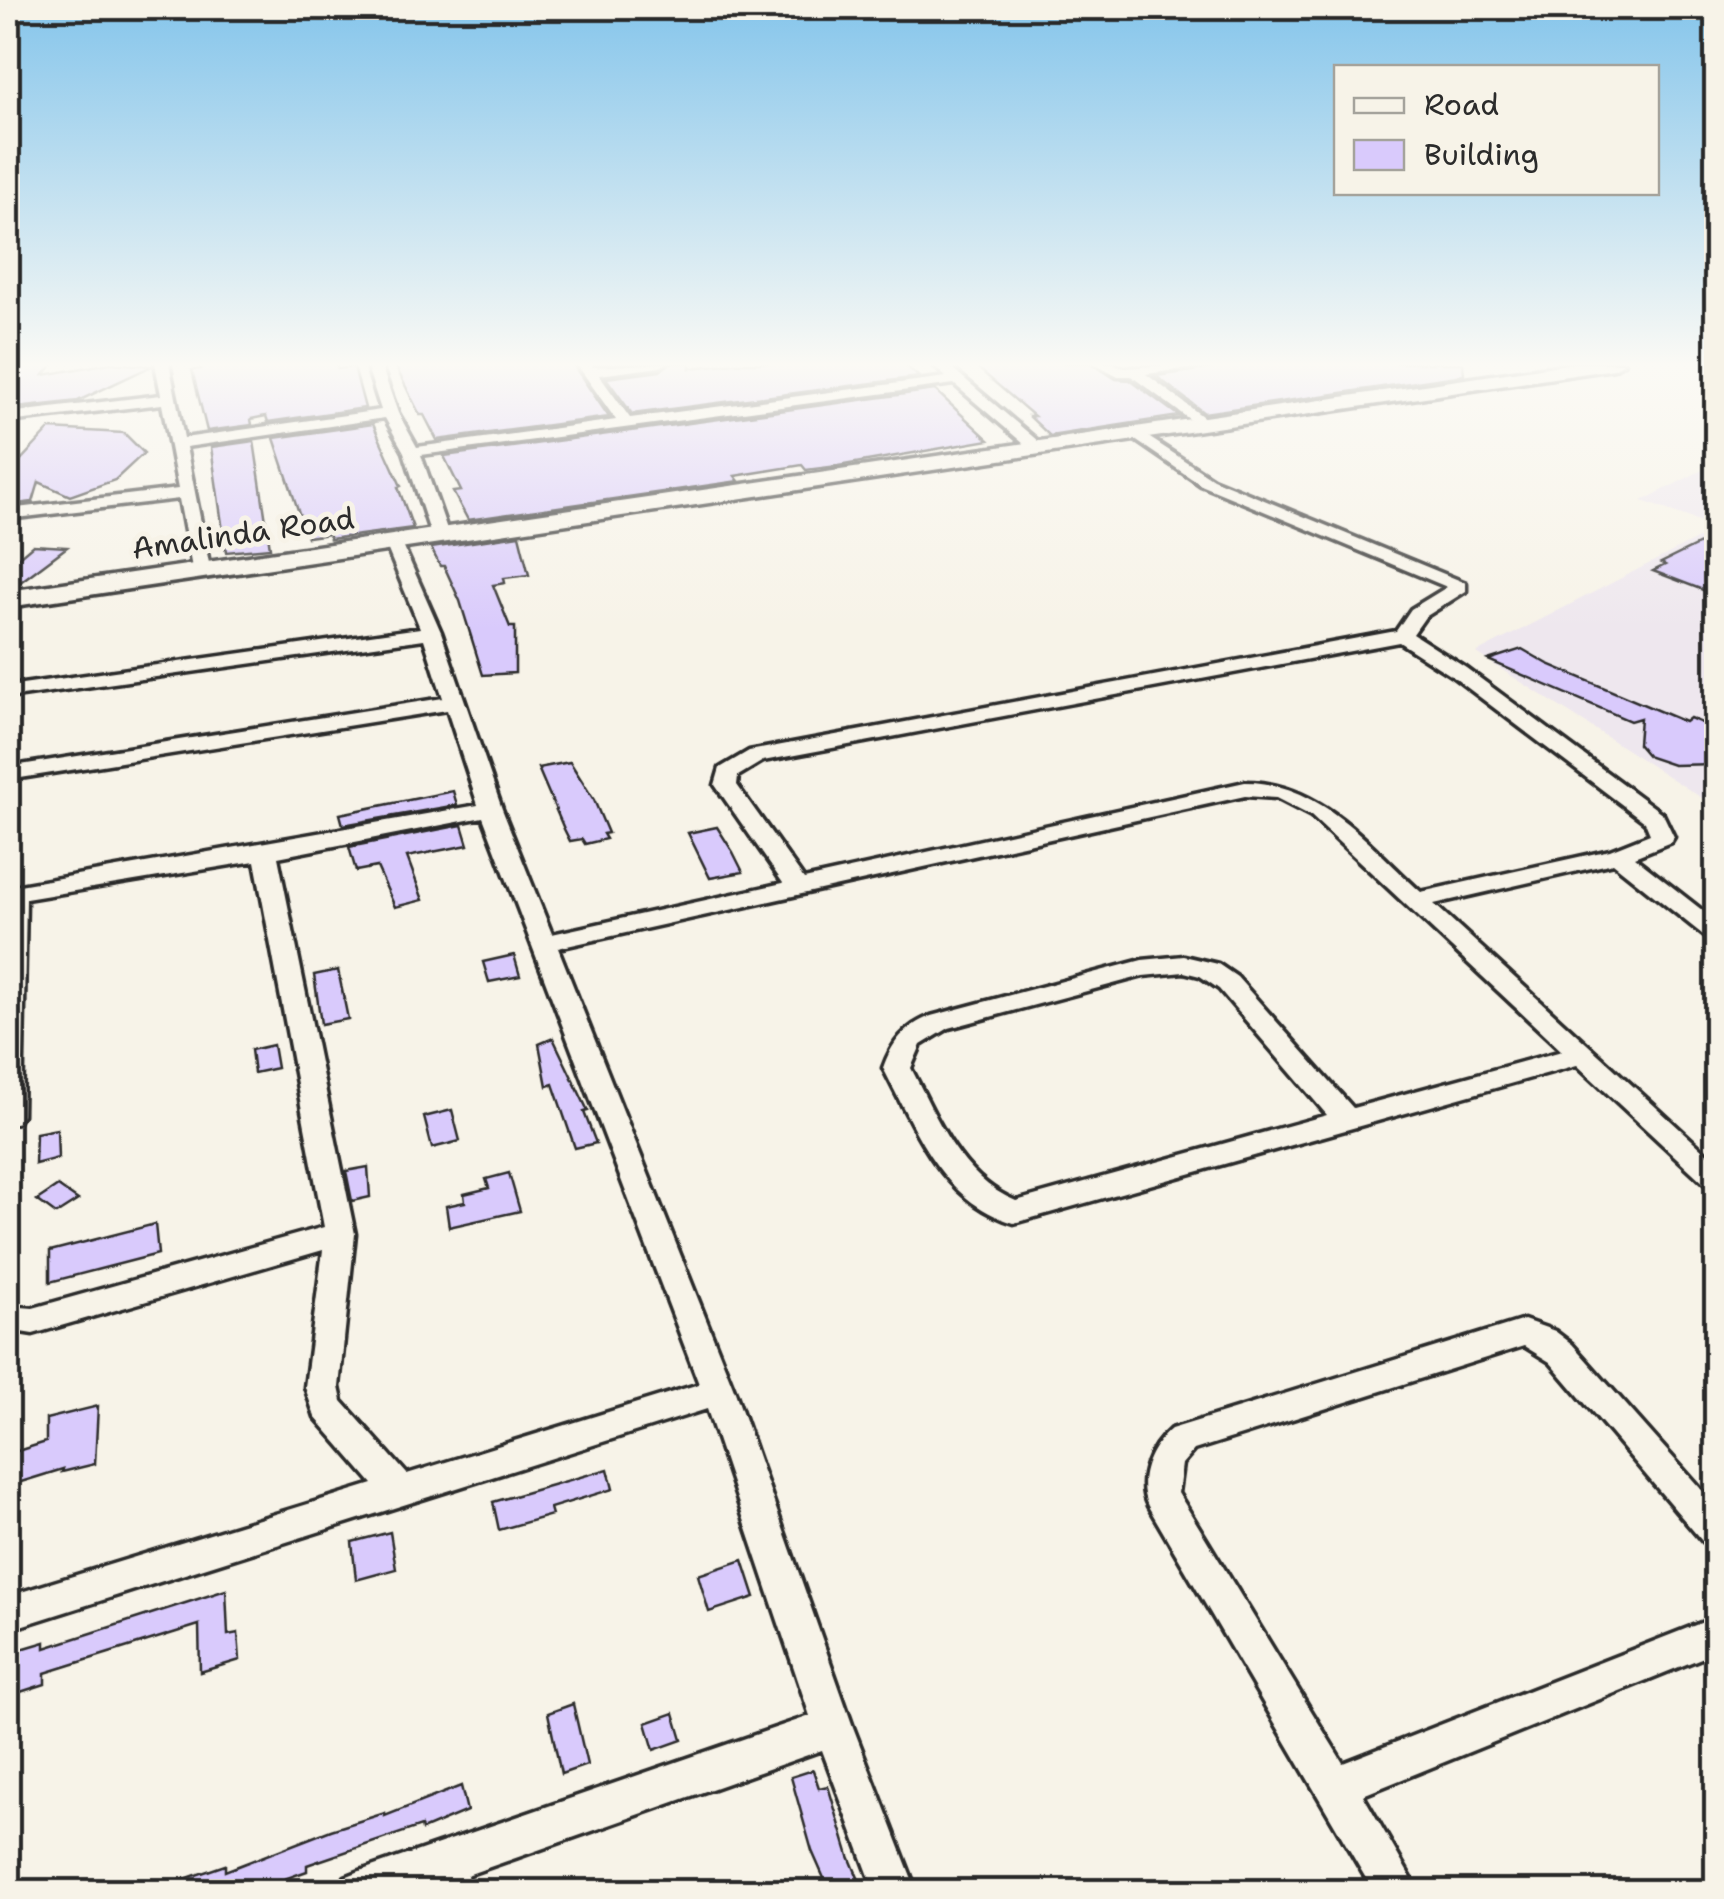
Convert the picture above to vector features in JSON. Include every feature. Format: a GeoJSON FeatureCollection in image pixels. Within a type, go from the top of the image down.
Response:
{"type":"FeatureCollection","features":[{"type":"Feature","properties":{"kind":"street"},"geometry":{"type":"LineString","coordinates":[[176,452],[200,568]]}},
{"type":"Feature","properties":{"kind":"street"},"geometry":{"type":"LineString","coordinates":[[412,452],[440,535]]}},
{"type":"Feature","properties":{"kind":"street","name":"Amalinda Road"},"geometry":{"type":"LineString","coordinates":[[8,599],[1005,452]]}},
{"type":"Feature","properties":{"kind":"street"},"geometry":{"type":"LineString","coordinates":[[1162,452],[1208,482],[1447,579],[1460,588],[1418,613],[1402,636]]}},
{"type":"Feature","properties":{"kind":"street"},"geometry":{"type":"LineString","coordinates":[[8,514],[184,493]]}},
{"type":"Feature","properties":{"kind":"street"},"geometry":{"type":"LineString","coordinates":[[394,543],[431,632],[491,809],[718,1392],[833,1726],[896,1892]]}},
{"type":"Feature","properties":{"kind":"street"},"geometry":{"type":"LineString","coordinates":[[8,692],[431,632]]}},
{"type":"Feature","properties":{"kind":"street"},"geometry":{"type":"LineString","coordinates":[[799,889],[726,785],[728,772],[757,756],[1402,636],[1459,672],[1655,818],[1663,838],[1617,855],[1420,900]]}},
{"type":"Feature","properties":{"kind":"street"},"geometry":{"type":"LineString","coordinates":[[8,774],[454,703]]}},
{"type":"Feature","properties":{"kind":"street"},"geometry":{"type":"LineString","coordinates":[[546,943],[1245,789],[1270,788],[1293,795],[1319,811],[1420,900],[1580,1055],[1716,1178]]}},
{"type":"Feature","properties":{"kind":"street"},"geometry":{"type":"LineString","coordinates":[[8,1115],[12,1069],[11,894],[491,809]]}},
{"type":"Feature","properties":{"kind":"street"},"geometry":{"type":"LineString","coordinates":[[265,852],[340,1234],[322,1387],[327,1407],[402,1491]]}},
{"type":"Feature","properties":{"kind":"street"},"geometry":{"type":"LineString","coordinates":[[1617,855],[1716,932]]}},
{"type":"Feature","properties":{"kind":"street"},"geometry":{"type":"LineString","coordinates":[[1345,1118],[1228,983],[1209,970],[1184,964],[1142,968],[929,1026],[905,1042],[897,1068],[964,1182],[992,1206],[1014,1212],[1580,1055]]}},
{"type":"Feature","properties":{"kind":"street"},"geometry":{"type":"LineString","coordinates":[[8,1318],[33,1322],[340,1234]]}},
{"type":"Feature","properties":{"kind":"street"},"geometry":{"type":"LineString","coordinates":[[1398,1892],[1160,1495],[1162,1466],[1171,1448],[1182,1440],[1524,1333],[1544,1340],[1561,1354],[1716,1531]]}},
{"type":"Feature","properties":{"kind":"street"},"geometry":{"type":"LineString","coordinates":[[8,1613],[718,1392]]}},
{"type":"Feature","properties":{"kind":"street"},"geometry":{"type":"LineString","coordinates":[[1335,1786],[1716,1634]]}},
{"type":"Feature","properties":{"kind":"street"},"geometry":{"type":"LineString","coordinates":[[360,1892],[447,1878],[833,1726]]}},
{"type":"Feature","properties":{"kind":"shaded area"},"geometry":{"type":"Polygon","coordinates":[[[1716,463],[1716,527],[1642,501],[1716,463]]]}},
{"type":"Feature","properties":{"kind":"shaded area"},"geometry":{"type":"Polygon","coordinates":[[[1716,529],[1716,807],[1476,653],[1716,529]]]}},
{"type":"Feature","properties":{"kind":"building"},"geometry":{"type":"Polygon","coordinates":[[[29,452],[144,453],[115,480],[70,496],[39,482],[33,502],[8,505],[20,461],[29,452]]]}},
{"type":"Feature","properties":{"kind":"building"},"geometry":{"type":"Polygon","coordinates":[[[212,452],[256,452],[270,548],[226,552],[212,452]]]}},
{"type":"Feature","properties":{"kind":"building"},"geometry":{"type":"Polygon","coordinates":[[[279,452],[385,452],[413,528],[330,539],[329,534],[307,537],[279,452]]]}},
{"type":"Feature","properties":{"kind":"building"},"geometry":{"type":"Polygon","coordinates":[[[477,452],[922,452],[806,470],[802,465],[735,476],[739,481],[468,520],[453,492],[461,491],[444,456],[477,452]]]}},
{"type":"Feature","properties":{"kind":"building"},"geometry":{"type":"Polygon","coordinates":[[[519,535],[529,575],[504,578],[505,583],[493,585],[510,627],[515,627],[515,673],[483,675],[460,601],[431,548],[519,535]]]}},
{"type":"Feature","properties":{"kind":"building"},"geometry":{"type":"Polygon","coordinates":[[[1716,536],[1716,595],[1653,571],[1665,565],[1661,563],[1716,536]]]}},
{"type":"Feature","properties":{"kind":"building"},"geometry":{"type":"Polygon","coordinates":[[[33,545],[67,547],[15,586],[8,587],[8,566],[33,545]]]}},
{"type":"Feature","properties":{"kind":"building"},"geometry":{"type":"Polygon","coordinates":[[[1522,649],[1548,664],[1685,722],[1690,718],[1716,729],[1716,764],[1673,765],[1649,757],[1638,744],[1640,718],[1630,721],[1488,660],[1522,649]]]}},
{"type":"Feature","properties":{"kind":"building"},"geometry":{"type":"Polygon","coordinates":[[[570,762],[594,800],[608,833],[603,834],[606,839],[585,844],[582,839],[570,841],[564,829],[538,768],[570,762]]]}},
{"type":"Feature","properties":{"kind":"building"},"geometry":{"type":"Polygon","coordinates":[[[453,791],[457,805],[343,825],[340,814],[453,791]]]}},
{"type":"Feature","properties":{"kind":"building"},"geometry":{"type":"Polygon","coordinates":[[[462,825],[468,845],[407,857],[423,900],[395,907],[377,867],[356,871],[349,847],[462,825]]]}},
{"type":"Feature","properties":{"kind":"building"},"geometry":{"type":"Polygon","coordinates":[[[717,827],[743,872],[710,878],[688,833],[717,827]]]}},
{"type":"Feature","properties":{"kind":"building"},"geometry":{"type":"Polygon","coordinates":[[[514,955],[520,976],[489,982],[483,962],[514,955]]]}},
{"type":"Feature","properties":{"kind":"building"},"geometry":{"type":"Polygon","coordinates":[[[338,970],[348,1019],[321,1024],[314,975],[338,970]]]}},
{"type":"Feature","properties":{"kind":"building"},"geometry":{"type":"Polygon","coordinates":[[[553,1038],[588,1111],[584,1112],[596,1143],[575,1148],[553,1084],[547,1086],[539,1044],[553,1038]]]}},
{"type":"Feature","properties":{"kind":"building"},"geometry":{"type":"Polygon","coordinates":[[[273,1045],[277,1068],[254,1073],[251,1050],[273,1045]]]}},
{"type":"Feature","properties":{"kind":"building"},"geometry":{"type":"Polygon","coordinates":[[[452,1110],[460,1141],[432,1148],[424,1117],[452,1110]]]}},
{"type":"Feature","properties":{"kind":"building"},"geometry":{"type":"Polygon","coordinates":[[[57,1129],[58,1158],[35,1164],[36,1133],[57,1129]]]}},
{"type":"Feature","properties":{"kind":"building"},"geometry":{"type":"Polygon","coordinates":[[[368,1167],[370,1197],[352,1201],[346,1171],[368,1167]]]}},
{"type":"Feature","properties":{"kind":"building"},"geometry":{"type":"Polygon","coordinates":[[[509,1173],[520,1211],[449,1227],[446,1206],[465,1202],[464,1194],[489,1188],[486,1179],[509,1173]]]}},
{"type":"Feature","properties":{"kind":"building"},"geometry":{"type":"Polygon","coordinates":[[[58,1186],[78,1200],[56,1214],[37,1200],[58,1186]]]}},
{"type":"Feature","properties":{"kind":"building"},"geometry":{"type":"Polygon","coordinates":[[[155,1224],[158,1254],[50,1282],[50,1251],[155,1224]]]}},
{"type":"Feature","properties":{"kind":"building"},"geometry":{"type":"Polygon","coordinates":[[[98,1406],[95,1464],[8,1486],[8,1454],[46,1442],[46,1419],[98,1406]]]}},
{"type":"Feature","properties":{"kind":"building"},"geometry":{"type":"Polygon","coordinates":[[[608,1469],[613,1489],[550,1508],[552,1515],[499,1530],[493,1502],[608,1469]]]}},
{"type":"Feature","properties":{"kind":"building"},"geometry":{"type":"Polygon","coordinates":[[[390,1532],[396,1569],[356,1580],[352,1542],[390,1532]]]}},
{"type":"Feature","properties":{"kind":"building"},"geometry":{"type":"Polygon","coordinates":[[[743,1560],[755,1597],[709,1612],[698,1575],[743,1560]]]}},
{"type":"Feature","properties":{"kind":"building"},"geometry":{"type":"Polygon","coordinates":[[[226,1590],[228,1635],[238,1633],[240,1660],[200,1672],[199,1625],[45,1673],[45,1684],[8,1696],[8,1653],[45,1642],[45,1648],[226,1590]]]}},
{"type":"Feature","properties":{"kind":"building"},"geometry":{"type":"Polygon","coordinates":[[[573,1704],[587,1765],[561,1774],[548,1713],[573,1704]]]}},
{"type":"Feature","properties":{"kind":"building"},"geometry":{"type":"Polygon","coordinates":[[[674,1713],[682,1740],[654,1750],[646,1723],[674,1713]]]}},
{"type":"Feature","properties":{"kind":"building"},"geometry":{"type":"Polygon","coordinates":[[[813,1770],[819,1788],[828,1786],[864,1892],[830,1892],[812,1851],[791,1777],[813,1770]]]}},
{"type":"Feature","properties":{"kind":"building"},"geometry":{"type":"Polygon","coordinates":[[[461,1786],[467,1811],[422,1830],[421,1826],[307,1865],[307,1871],[248,1892],[159,1892],[158,1888],[225,1865],[225,1871],[461,1786]]]}}]}
